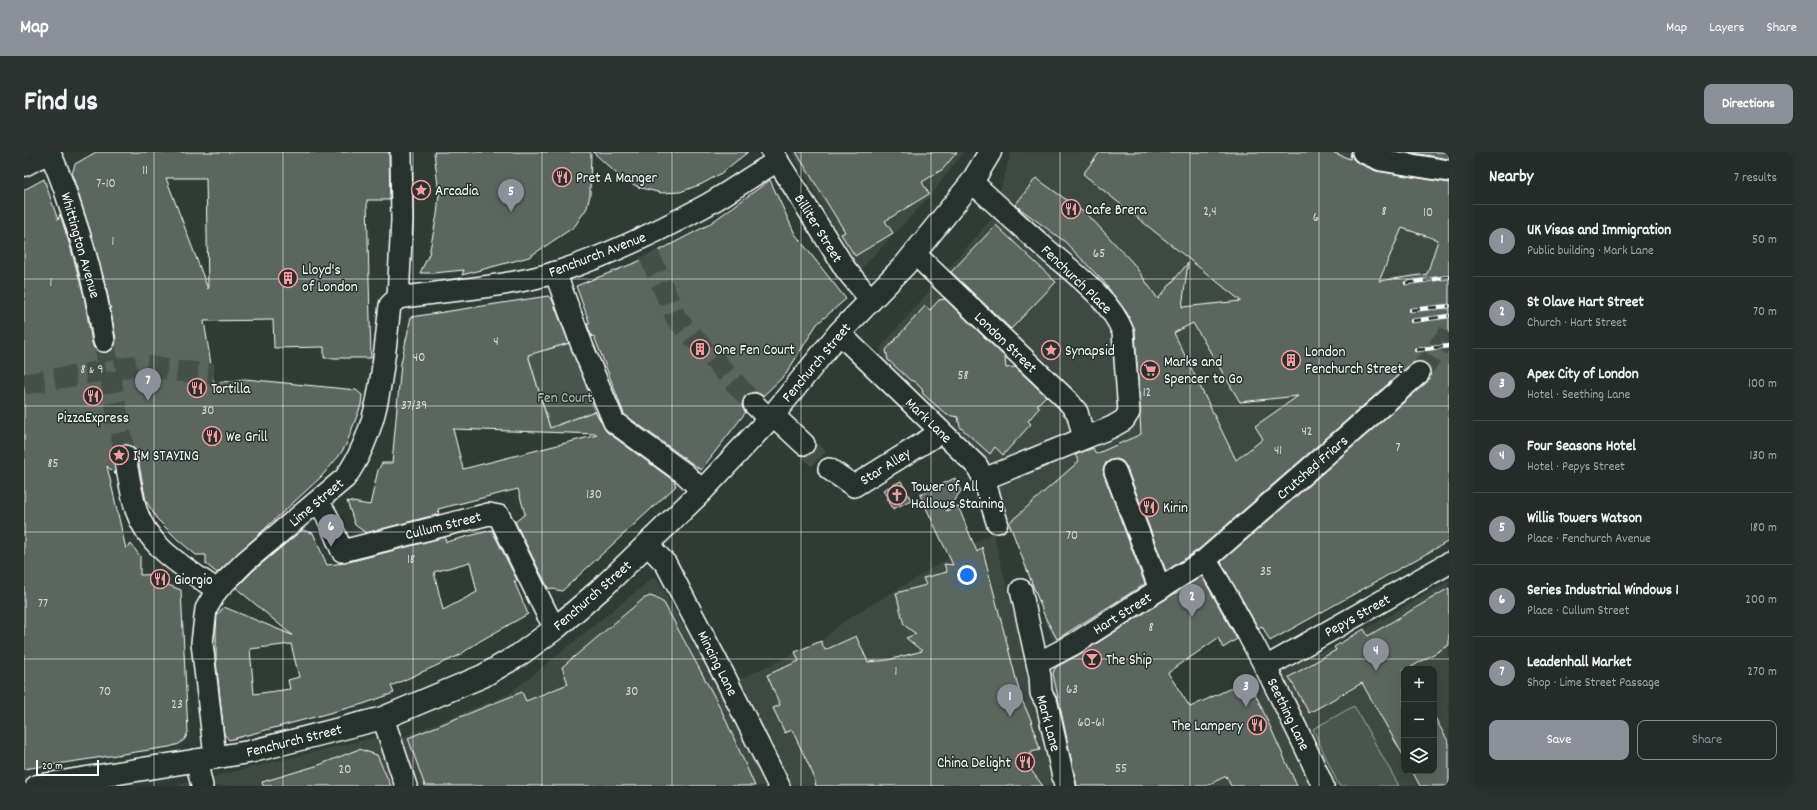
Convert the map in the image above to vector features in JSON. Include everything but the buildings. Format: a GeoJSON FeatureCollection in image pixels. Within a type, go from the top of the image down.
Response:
{"type":"FeatureCollection","features":[{"type":"Feature","properties":{"kind":"street"},"geometry":{"type":"LineString","coordinates":[[24,165],[49,152]]}},
{"type":"Feature","properties":{"kind":"street","name":"Whittington Avenue"},"geometry":{"type":"LineString","coordinates":[[49,152],[60,174],[88,264],[101,318],[104,341]]}},
{"type":"Feature","properties":{"kind":"street","name":"Lime Street"},"geometry":{"type":"LineString","coordinates":[[202,786],[206,758],[205,673],[202,634],[206,609],[217,590],[257,551],[318,502],[345,478],[356,462],[366,441],[377,408],[390,305],[398,298],[402,220],[401,152]]}},
{"type":"Feature","properties":{"kind":"street","name":"Fenchurch Street"},"geometry":{"type":"LineString","coordinates":[[37,786],[262,749],[383,718],[483,676],[519,655],[556,628],[602,588],[702,491],[771,417],[838,333],[915,254],[972,182],[990,152]]}},
{"type":"Feature","properties":{"kind":"street"},"geometry":{"type":"LineString","coordinates":[[1363,152],[1381,160],[1449,171]]}},
{"type":"Feature","properties":{"kind":"street","name":"Billiter Street"},"geometry":{"type":"LineString","coordinates":[[775,156],[846,270],[871,300]]}},
{"type":"Feature","properties":{"kind":"street","name":"Fenchurch Avenue"},"geometry":{"type":"LineString","coordinates":[[398,298],[511,282],[555,272],[594,258],[646,246],[775,156]]}},
{"type":"Feature","properties":{"kind":"street","name":"Fenchurch Place"},"geometry":{"type":"LineString","coordinates":[[972,182],[1088,286],[1110,309],[1119,321],[1123,332],[1129,412],[1124,420],[1112,428],[1090,435]]}},
{"type":"Feature","properties":{"kind":"street","name":"London Street"},"geometry":{"type":"LineString","coordinates":[[915,254],[1067,400],[1077,412],[1090,435]]}},
{"type":"Feature","properties":{"kind":"street"},"geometry":{"type":"LineString","coordinates":[[555,272],[583,348],[614,422],[685,474],[702,491]]}},
{"type":"Feature","properties":{"kind":"street","name":"Mark Lane"},"geometry":{"type":"LineString","coordinates":[[838,333],[977,466],[984,479],[997,522]]}},
{"type":"Feature","properties":{"kind":"street","name":"Crutched Friars"},"geometry":{"type":"LineString","coordinates":[[1205,560],[1419,373]]}},
{"type":"Feature","properties":{"kind":"street"},"geometry":{"type":"LineString","coordinates":[[754,404],[804,444]]}},
{"type":"Feature","properties":{"kind":"street","name":"Star Alley"},"geometry":{"type":"LineString","coordinates":[[829,469],[854,486],[941,432]]}},
{"type":"Feature","properties":{"kind":"street"},"geometry":{"type":"LineString","coordinates":[[984,479],[1090,435]]}},
{"type":"Feature","properties":{"kind":"street"},"geometry":{"type":"LineString","coordinates":[[125,456],[137,511],[152,539],[175,561],[217,590]]}},
{"type":"Feature","properties":{"kind":"street"},"geometry":{"type":"LineString","coordinates":[[1115,471],[1160,589]]}},
{"type":"Feature","properties":{"kind":"street","name":"Cullum Street"},"geometry":{"type":"LineString","coordinates":[[318,502],[327,516],[342,551],[443,524],[489,514],[499,516],[547,614],[556,628]]}},
{"type":"Feature","properties":{"kind":"street","name":"Mincing Lane"},"geometry":{"type":"LineString","coordinates":[[648,545],[666,564],[726,679],[779,786]]}},
{"type":"Feature","properties":{"kind":"street","name":"Hart Street"},"geometry":{"type":"LineString","coordinates":[[1038,663],[1074,644],[1205,560]]}},
{"type":"Feature","properties":{"kind":"street","name":"Seething Lane"},"geometry":{"type":"LineString","coordinates":[[1205,560],[1266,667],[1297,727],[1323,786]]}},
{"type":"Feature","properties":{"kind":"street","name":"Pepys Street"},"geometry":{"type":"LineString","coordinates":[[1266,667],[1449,563]]}},
{"type":"Feature","properties":{"kind":"street","name":"Mark Lane"},"geometry":{"type":"LineString","coordinates":[[1020,590],[1038,663],[1040,687],[1047,704],[1065,786]]}},
{"type":"Feature","properties":{"kind":"street"},"geometry":{"type":"LineString","coordinates":[[383,718],[406,786]]}},
{"type":"Feature","properties":{"kind":"shaded area"},"geometry":{"type":"Polygon","coordinates":[[[792,152],[964,152],[931,195],[862,268],[856,268],[792,152]]]}},
{"type":"Feature","properties":{"kind":"shaded area"},"geometry":{"type":"Polygon","coordinates":[[[1011,152],[1449,152],[1449,314],[1444,326],[1401,382],[1211,547],[1155,578],[1054,644],[994,485],[990,466],[981,452],[884,361],[880,348],[992,218],[1011,152]]]}},
{"type":"Feature","properties":{"kind":"shaded area"},"geometry":{"type":"Polygon","coordinates":[[[993,532],[1057,786],[174,786],[372,738],[402,737],[509,694],[655,576],[718,687],[734,682],[822,640],[844,621],[993,532]]]}},
{"type":"Feature","properties":{"kind":"shaded area"},"geometry":{"type":"Polygon","coordinates":[[[1449,581],[1449,786],[1074,786],[1049,671],[1057,662],[1130,615],[1142,636],[1190,707],[1249,680],[1334,647],[1449,581]]]}},
{"type":"Feature","properties":{"kind":"green space","name":"Fen Court"},"geometry":{"type":"Polygon","coordinates":[[[571,344],[595,411],[559,424],[551,431],[527,351],[544,346],[546,350],[571,344]]]}},
{"type":"Feature","properties":{"kind":"green space"},"geometry":{"type":"Polygon","coordinates":[[[1354,706],[1399,786],[1339,786],[1313,729],[1354,706]]]}},
{"type":"Feature","properties":{"kind":"tunnel"},"geometry":{"type":"LineString","coordinates":[[649,254],[676,318],[754,404]]}},
{"type":"Feature","properties":{"kind":"tunnel"},"geometry":{"type":"LineString","coordinates":[[1419,373],[1449,333]]}},
{"type":"Feature","properties":{"kind":"tunnel"},"geometry":{"type":"LineString","coordinates":[[104,341],[125,456]]}},
{"type":"Feature","properties":{"kind":"tunnel"},"geometry":{"type":"LineString","coordinates":[[24,384],[139,365],[177,371],[214,374]]}},
{"type":"Feature","properties":{"kind":"tunnel"},"geometry":{"type":"LineString","coordinates":[[804,444],[829,469]]}},
{"type":"Feature","properties":{"kind":"railway"},"geometry":{"type":"LineString","coordinates":[[1406,283],[1449,277]]}},
{"type":"Feature","properties":{"kind":"railway"},"geometry":{"type":"LineString","coordinates":[[1411,310],[1449,306]]}},
{"type":"Feature","properties":{"kind":"railway"},"geometry":{"type":"LineString","coordinates":[[1412,321],[1449,316]]}},
{"type":"Feature","properties":{"kind":"railway"},"geometry":{"type":"LineString","coordinates":[[1416,350],[1449,346]]}},
{"type":"Feature","properties":{"kind":"place","name":"Pret A Manger"},"geometry":{"type":"Point","coordinates":[562,177]}},
{"type":"Feature","properties":{"kind":"place","name":"Arcadia"},"geometry":{"type":"Point","coordinates":[421,190]}},
{"type":"Feature","properties":{"kind":"place","name":"Cafe Brera"},"geometry":{"type":"Point","coordinates":[1071,209]}},
{"type":"Feature","properties":{"kind":"place","name":"Willis Towers Watson"},"geometry":{"type":"Point","coordinates":[511,212]}},
{"type":"Feature","properties":{"kind":"place","name":"Lloyd's of London"},"geometry":{"type":"Point","coordinates":[288,278]}},
{"type":"Feature","properties":{"kind":"place","name":"One Fen Court"},"geometry":{"type":"Point","coordinates":[700,349]}},
{"type":"Feature","properties":{"kind":"place","name":"Synapsid"},"geometry":{"type":"Point","coordinates":[1051,350]}},
{"type":"Feature","properties":{"kind":"place","name":"London Fenchurch Street"},"geometry":{"type":"Point","coordinates":[1291,360]}},
{"type":"Feature","properties":{"kind":"place","name":"Marks and Spencer to Go"},"geometry":{"type":"Point","coordinates":[1150,370]}},
{"type":"Feature","properties":{"kind":"place","name":"Tortilla"},"geometry":{"type":"Point","coordinates":[197,388]}},
{"type":"Feature","properties":{"kind":"place","name":"PizzaExpress"},"geometry":{"type":"Point","coordinates":[93,396]}},
{"type":"Feature","properties":{"kind":"place","name":"Leadenhall Market"},"geometry":{"type":"Point","coordinates":[148,401]}},
{"type":"Feature","properties":{"kind":"place","name":"We Grill"},"geometry":{"type":"Point","coordinates":[212,436]}},
{"type":"Feature","properties":{"kind":"place","name":"I'M STAYING"},"geometry":{"type":"Point","coordinates":[119,455]}},
{"type":"Feature","properties":{"kind":"place","name":"Tower of All Hallows Staining"},"geometry":{"type":"Point","coordinates":[897,495]}},
{"type":"Feature","properties":{"kind":"place","name":"Kirin"},"geometry":{"type":"Point","coordinates":[1149,507]}},
{"type":"Feature","properties":{"kind":"place","name":"Series Industrial Windows 1"},"geometry":{"type":"Point","coordinates":[331,547]}},
{"type":"Feature","properties":{"kind":"place","name":"Giorgio"},"geometry":{"type":"Point","coordinates":[160,579]}},
{"type":"Feature","properties":{"kind":"place","name":"St Olave Hart Street"},"geometry":{"type":"Point","coordinates":[1192,617]}},
{"type":"Feature","properties":{"kind":"place","name":"The Ship"},"geometry":{"type":"Point","coordinates":[1092,659]}},
{"type":"Feature","properties":{"kind":"place","name":"Four Seasons Hotel"},"geometry":{"type":"Point","coordinates":[1376,671]}},
{"type":"Feature","properties":{"kind":"place","name":"Apex City of London"},"geometry":{"type":"Point","coordinates":[1246,707]}},
{"type":"Feature","properties":{"kind":"place","name":"UK Visas and Immigration"},"geometry":{"type":"Point","coordinates":[1010,717]}},
{"type":"Feature","properties":{"kind":"place","name":"The Lampery"},"geometry":{"type":"Point","coordinates":[1257,725]}},
{"type":"Feature","properties":{"kind":"place","name":"China Delight"},"geometry":{"type":"Point","coordinates":[1025,762]}}]}
